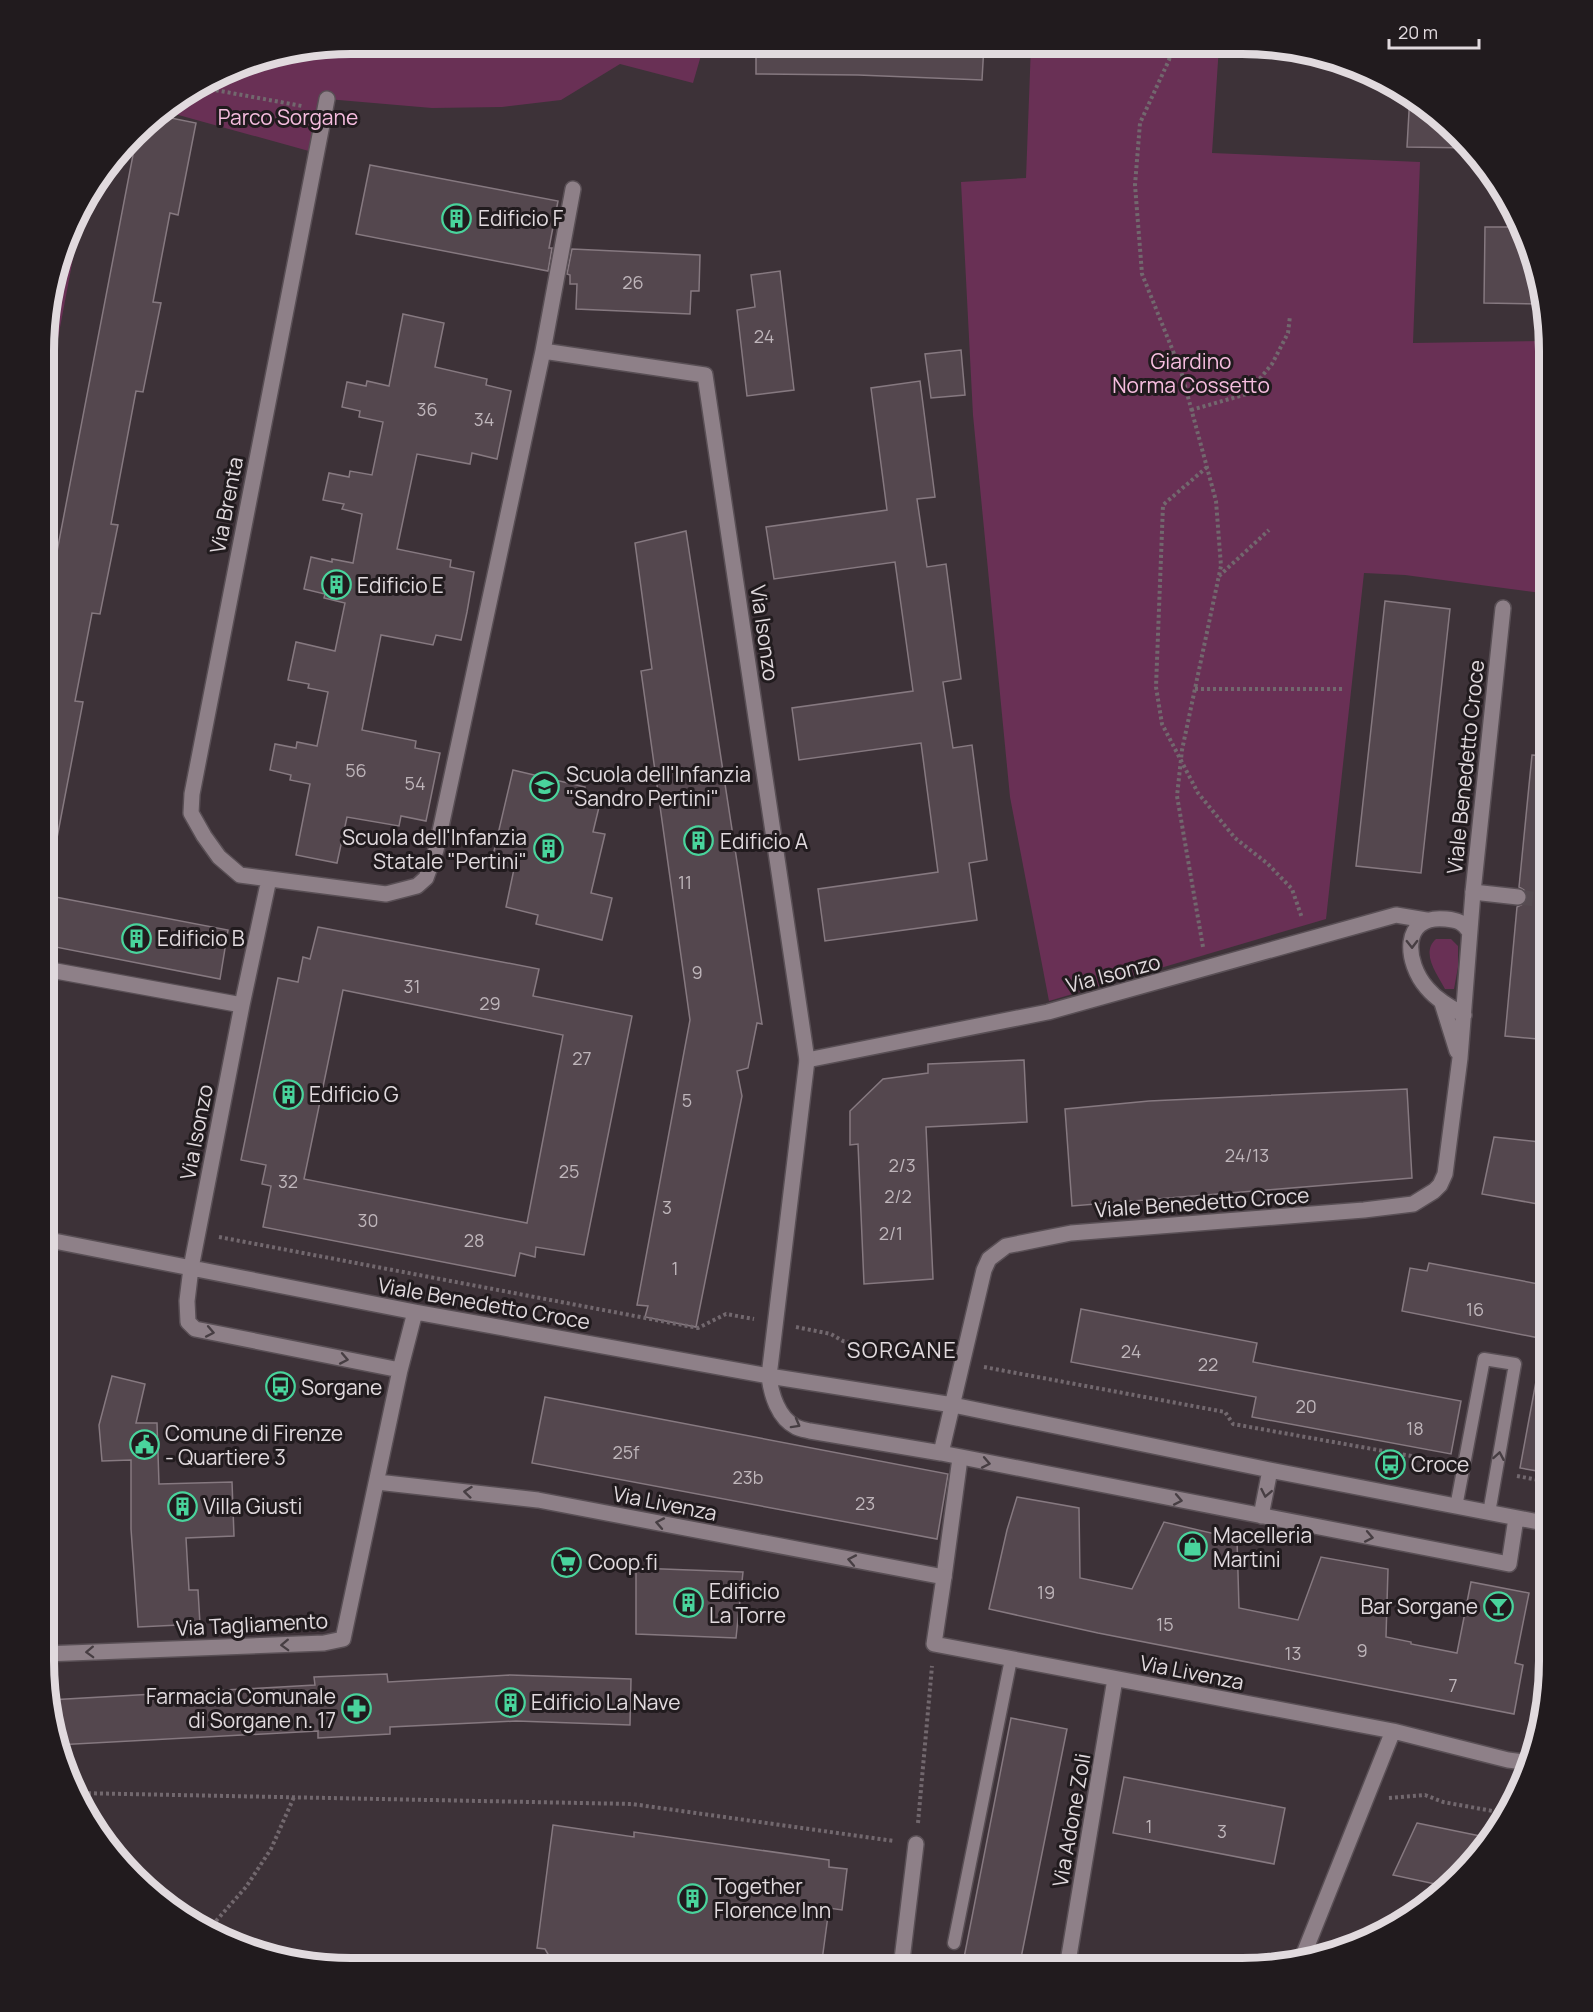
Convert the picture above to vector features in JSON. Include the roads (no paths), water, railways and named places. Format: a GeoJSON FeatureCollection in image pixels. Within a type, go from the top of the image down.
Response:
{"type":"FeatureCollection","features":[{"type":"Feature","properties":{"kind":"street","name":"Via Brenta"},"geometry":{"type":"LineString","coordinates":[[269,879],[240,875],[219,857],[191,813],[192,794],[325,104]]}},
{"type":"Feature","properties":{"kind":"street"},"geometry":{"type":"LineString","coordinates":[[269,879],[386,894],[417,886],[426,878],[436,850],[543,351],[573,189]]}},
{"type":"Feature","properties":{"kind":"street","name":"Via Isonzo"},"geometry":{"type":"LineString","coordinates":[[543,351],[705,375],[807,1060],[769,1376]]}},
{"type":"Feature","properties":{"kind":"street","name":"Viale Benedetto Croce"},"geometry":{"type":"LineString","coordinates":[[941,1454],[984,1270],[989,1259],[1006,1246],[1071,1233],[1364,1210],[1413,1204],[1440,1185],[1445,1174],[1460,1058],[1473,892],[1503,608]]}},
{"type":"Feature","properties":{"kind":"street","name":"Via Isonzo"},"geometry":{"type":"LineString","coordinates":[[191,1268],[269,879]]}},
{"type":"Feature","properties":{"kind":"street"},"geometry":{"type":"LineString","coordinates":[[1473,892],[1518,897]]}},
{"type":"Feature","properties":{"kind":"street","name":"Via Isonzo"},"geometry":{"type":"LineString","coordinates":[[807,1060],[1048,1012],[1396,915],[1426,920]]}},
{"type":"Feature","properties":{"kind":"street"},"geometry":{"type":"LineString","coordinates":[[1426,920],[1442,918],[1456,920],[1470,931]]}},
{"type":"Feature","properties":{"kind":"street","name":"Viale Benedetto Croce"},"geometry":{"type":"LineString","coordinates":[[1426,920],[1418,924],[1412,934],[1413,962],[1417,973],[1426,987],[1442,1003],[1464,1016]]}},
{"type":"Feature","properties":{"kind":"street"},"geometry":{"type":"LineString","coordinates":[[54,971],[242,1005]]}},
{"type":"Feature","properties":{"kind":"street","name":"Viale Benedetto Croce"},"geometry":{"type":"LineString","coordinates":[[1442,1003],[1460,1058]]}},
{"type":"Feature","properties":{"kind":"street","name":"Viale Benedetto Croce"},"geometry":{"type":"LineString","coordinates":[[54,1241],[415,1312],[769,1376],[953,1405],[1539,1522]]}},
{"type":"Feature","properties":{"kind":"street"},"geometry":{"type":"LineString","coordinates":[[191,1268],[187,1312],[188,1322],[195,1329],[400,1370]]}},
{"type":"Feature","properties":{"kind":"street","name":"Via Tagliamento"},"geometry":{"type":"LineString","coordinates":[[54,1654],[324,1643],[343,1639],[400,1370],[415,1312]]}},
{"type":"Feature","properties":{"kind":"street"},"geometry":{"type":"LineString","coordinates":[[769,1376],[775,1403],[781,1412],[795,1426],[810,1431],[941,1454],[1509,1564],[1524,1519]]}},
{"type":"Feature","properties":{"kind":"street"},"geometry":{"type":"LineString","coordinates":[[944,1577],[960,1458]]}},
{"type":"Feature","properties":{"kind":"street"},"geometry":{"type":"LineString","coordinates":[[1261,1516],[1270,1470]]}},
{"type":"Feature","properties":{"kind":"street","name":"Via Livenza"},"geometry":{"type":"LineString","coordinates":[[377,1482],[538,1500],[944,1577],[934,1644],[1393,1731],[1521,1762]]}},
{"type":"Feature","properties":{"kind":"street","name":"Viale Benedetto Croce"},"geometry":{"type":"LineString","coordinates":[[1524,1519],[1539,1525]]}},
{"type":"Feature","properties":{"kind":"street","name":"Via Adone Zoli"},"geometry":{"type":"LineString","coordinates":[[1069,1958],[1115,1679]]}},
{"type":"Feature","properties":{"kind":"street"},"geometry":{"type":"LineString","coordinates":[[1304,1951],[1393,1731]]}},
{"type":"Feature","properties":{"kind":"street","name":"Via Livenza"},"geometry":{"type":"LineString","coordinates":[[1508,1760],[1523,1757]]}},
{"type":"Feature","properties":{"kind":"street"},"geometry":{"type":"LineString","coordinates":[[902,1958],[916,1844]]}},
{"type":"Feature","properties":{"kind":"lane"},"geometry":{"type":"LineString","coordinates":[[1456,1507],[1484,1359],[1515,1364],[1489,1513]]}},
{"type":"Feature","properties":{"kind":"lane"},"geometry":{"type":"LineString","coordinates":[[954,1943],[1011,1659]]}},
{"type":"Feature","properties":{"kind":"tunnel"},"geometry":{"type":"LineString","coordinates":[[1518,897],[1539,900]]}},
{"type":"Feature","properties":{"kind":"place","name":"Edificio F"},"geometry":{"type":"Point","coordinates":[457,218]}},
{"type":"Feature","properties":{"kind":"place","name":"Edificio E"},"geometry":{"type":"Point","coordinates":[336,585]}},
{"type":"Feature","properties":{"kind":"place","name":"Scuola dell'Infanzia \"Sandro Pertini\""},"geometry":{"type":"Point","coordinates":[545,786]}},
{"type":"Feature","properties":{"kind":"place","name":"Edificio A"},"geometry":{"type":"Point","coordinates":[699,841]}},
{"type":"Feature","properties":{"kind":"place","name":"Scuola dell'Infanzia Statale \"Pertini\""},"geometry":{"type":"Point","coordinates":[548,849]}},
{"type":"Feature","properties":{"kind":"place","name":"Edificio B"},"geometry":{"type":"Point","coordinates":[136,938]}},
{"type":"Feature","properties":{"kind":"place","name":"Edificio G"},"geometry":{"type":"Point","coordinates":[288,1094]}},
{"type":"Feature","properties":{"kind":"place","name":"Sorgane"},"geometry":{"type":"Point","coordinates":[280,1387]}},
{"type":"Feature","properties":{"kind":"place","name":"Comune di Firenze - Quartiere 3"},"geometry":{"type":"Point","coordinates":[144,1445]}},
{"type":"Feature","properties":{"kind":"place","name":"Croce"},"geometry":{"type":"Point","coordinates":[1390,1464]}},
{"type":"Feature","properties":{"kind":"place","name":"Villa Giusti"},"geometry":{"type":"Point","coordinates":[182,1506]}},
{"type":"Feature","properties":{"kind":"place","name":"Macelleria Martini"},"geometry":{"type":"Point","coordinates":[1192,1547]}},
{"type":"Feature","properties":{"kind":"place","name":"Coop.fi"},"geometry":{"type":"Point","coordinates":[567,1562]}},
{"type":"Feature","properties":{"kind":"place","name":"Edificio La Torre"},"geometry":{"type":"Point","coordinates":[688,1603]}},
{"type":"Feature","properties":{"kind":"place","name":"Bar Sorgane"},"geometry":{"type":"Point","coordinates":[1499,1606]}},
{"type":"Feature","properties":{"kind":"place","name":"Edificio La Nave"},"geometry":{"type":"Point","coordinates":[510,1702]}},
{"type":"Feature","properties":{"kind":"place","name":"Farmacia Comunale di Sorgane n. 17"},"geometry":{"type":"Point","coordinates":[357,1708]}},
{"type":"Feature","properties":{"kind":"place","name":"Together Florence Inn"},"geometry":{"type":"Point","coordinates":[693,1898]}},
{"type":"Feature","properties":{"kind":"district","name":"SORGANE"},"geometry":{"type":"Point","coordinates":[902,1350]}},
{"type":"Feature","properties":{"kind":"park label","name":"Parco Sorgane"},"geometry":{"type":"Point","coordinates":[288,117]}},
{"type":"Feature","properties":{"kind":"park label","name":"Giardino Norma Cossetto"},"geometry":{"type":"Point","coordinates":[1191,373]}}]}
